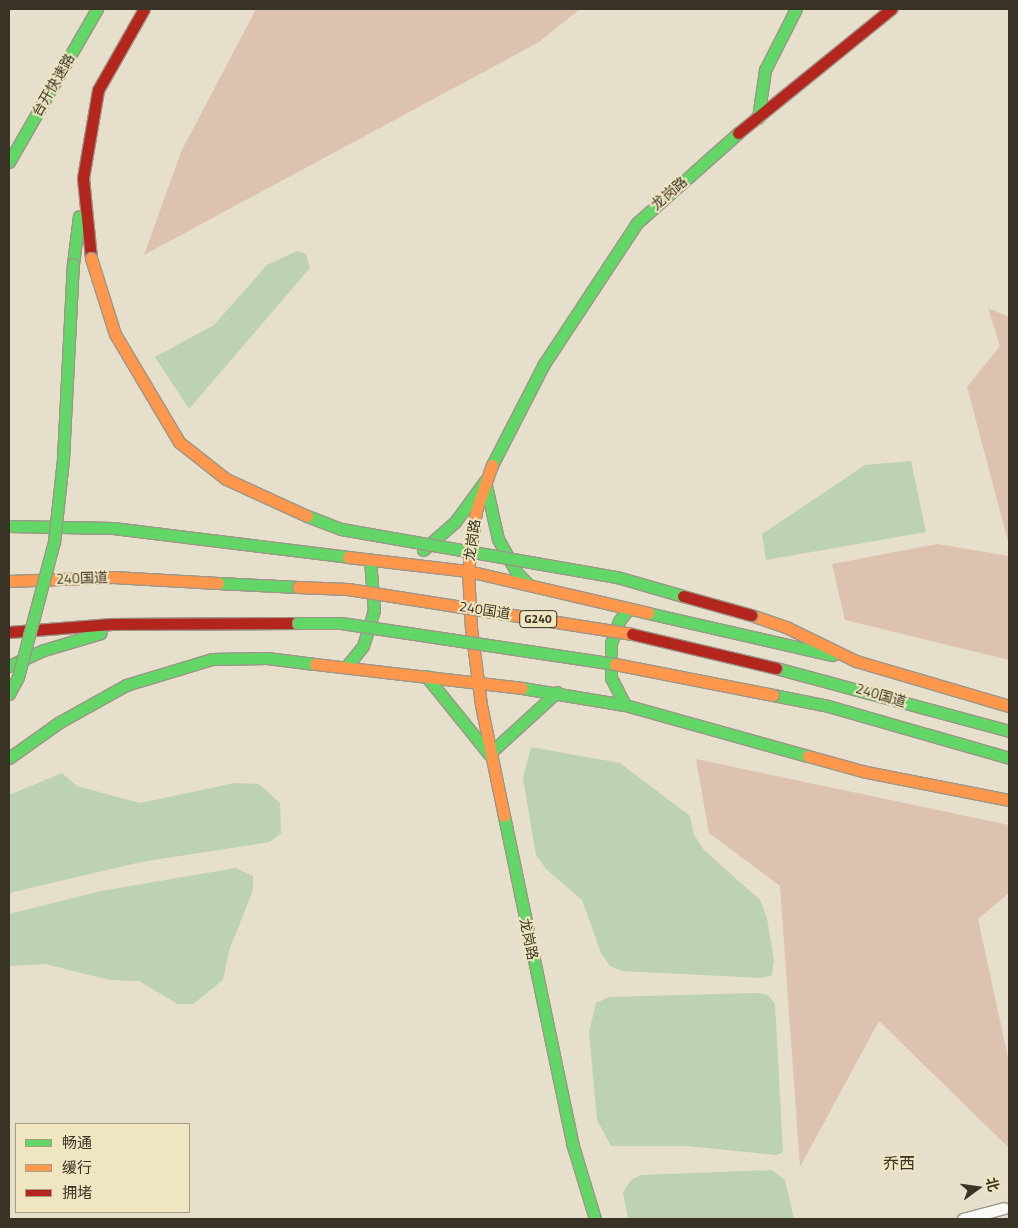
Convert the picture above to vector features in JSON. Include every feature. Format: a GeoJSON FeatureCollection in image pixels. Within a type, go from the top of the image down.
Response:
{"type":"FeatureCollection","features":[{"type":"Feature","properties":{"kind":"main road","name":"台开快速路"},"geometry":{"type":"LineString","coordinates":[[9,162],[97,9]]}},
{"type":"Feature","properties":{"kind":"main road"},"geometry":{"type":"LineString","coordinates":[[9,694],[18,677],[54,542],[63,459],[73,264],[83,178],[98,90],[144,9]]}},
{"type":"Feature","properties":{"kind":"main road"},"geometry":{"type":"LineString","coordinates":[[758,118],[765,70],[796,9]]}},
{"type":"Feature","properties":{"kind":"main road","name":"龙岗路"},"geometry":{"type":"LineString","coordinates":[[595,1219],[574,1146],[489,754],[478,682],[468,571],[471,533],[486,481],[508,428],[544,364],[628,235],[652,208],[758,118],[892,9]]}},
{"type":"Feature","properties":{"kind":"main road"},"geometry":{"type":"LineString","coordinates":[[83,178],[91,258],[115,334],[179,442],[226,479],[280,506],[341,529],[617,577],[751,615],[788,628],[856,661]]}},
{"type":"Feature","properties":{"kind":"main road"},"geometry":{"type":"LineString","coordinates":[[405,563],[450,527],[486,481]]}},
{"type":"Feature","properties":{"kind":"main road"},"geometry":{"type":"LineString","coordinates":[[486,481],[498,539],[516,572],[528,584]]}},
{"type":"Feature","properties":{"kind":"main road"},"geometry":{"type":"LineString","coordinates":[[9,526],[113,528],[468,571],[856,661],[1009,706]]}},
{"type":"Feature","properties":{"kind":"main road"},"geometry":{"type":"LineString","coordinates":[[346,667],[363,646],[374,611],[370,559]]}},
{"type":"Feature","properties":{"kind":"main road","name":"240国道"},"geometry":{"type":"LineString","coordinates":[[9,581],[113,577],[348,589],[620,631],[776,668],[1009,731]]}},
{"type":"Feature","properties":{"kind":"main road"},"geometry":{"type":"LineString","coordinates":[[625,705],[611,678],[611,643],[619,621],[629,608]]}},
{"type":"Feature","properties":{"kind":"main road","name":"240国道"},"geometry":{"type":"LineString","coordinates":[[9,632],[132,624],[341,623],[599,662],[828,706],[1009,758]]}},
{"type":"Feature","properties":{"kind":"main road"},"geometry":{"type":"LineString","coordinates":[[9,666],[44,650],[132,624]]}},
{"type":"Feature","properties":{"kind":"main road"},"geometry":{"type":"LineString","coordinates":[[9,758],[58,723],[126,686],[212,659],[267,658],[557,692],[625,705],[866,772],[1009,800]]}},
{"type":"Feature","properties":{"kind":"main road"},"geometry":{"type":"LineString","coordinates":[[426,676],[489,754],[557,692]]}},
{"type":"Feature","properties":{"kind":"street"},"geometry":{"type":"LineString","coordinates":[[963,1219],[1004,1208]]}},
{"type":"Feature","properties":{"kind":"shaded area"},"geometry":{"type":"Polygon","coordinates":[[[256,9],[580,9],[539,42],[144,255],[181,152],[256,9]]]}},
{"type":"Feature","properties":{"kind":"shaded area"},"geometry":{"type":"Polygon","coordinates":[[[297,251],[306,254],[310,268],[189,409],[155,357],[214,325],[267,265],[297,251]]]}},
{"type":"Feature","properties":{"kind":"shaded area"},"geometry":{"type":"Polygon","coordinates":[[[988,308],[1009,317],[1009,545],[967,387],[1000,346],[988,308]]]}},
{"type":"Feature","properties":{"kind":"shaded area"},"geometry":{"type":"Polygon","coordinates":[[[911,461],[926,532],[766,560],[762,534],[865,465],[911,461]]]}},
{"type":"Feature","properties":{"kind":"shaded area"},"geometry":{"type":"Polygon","coordinates":[[[938,544],[1009,556],[1009,660],[845,620],[832,564],[938,544]]]}},
{"type":"Feature","properties":{"kind":"shaded area"},"geometry":{"type":"Polygon","coordinates":[[[531,747],[620,763],[690,816],[694,835],[704,850],[760,900],[767,918],[774,960],[772,975],[762,978],[623,971],[610,966],[601,953],[582,900],[547,870],[536,855],[523,778],[531,747]]]}},
{"type":"Feature","properties":{"kind":"shaded area"},"geometry":{"type":"Polygon","coordinates":[[[696,759],[1009,825],[1009,893],[978,919],[1009,1062],[1009,1148],[879,1021],[800,1167],[780,886],[709,833],[696,759]]]}},
{"type":"Feature","properties":{"kind":"shaded area"},"geometry":{"type":"Polygon","coordinates":[[[62,773],[77,786],[140,803],[235,783],[259,784],[280,803],[281,833],[270,842],[141,862],[9,893],[9,795],[62,773]]]}},
{"type":"Feature","properties":{"kind":"shaded area"},"geometry":{"type":"Polygon","coordinates":[[[236,868],[253,876],[253,890],[229,951],[223,980],[193,1004],[178,1004],[139,981],[110,980],[45,964],[9,966],[9,914],[101,891],[236,868]]]}},
{"type":"Feature","properties":{"kind":"shaded area"},"geometry":{"type":"Polygon","coordinates":[[[757,993],[768,995],[775,1004],[783,1152],[777,1155],[687,1146],[611,1146],[597,1120],[589,1032],[596,1003],[609,997],[757,993]]]}},
{"type":"Feature","properties":{"kind":"shaded area"},"geometry":{"type":"Polygon","coordinates":[[[772,1170],[785,1180],[794,1219],[628,1219],[623,1192],[631,1180],[641,1175],[772,1170]]]}},
{"type":"Feature","properties":{"kind":"traffic: fast"},"geometry":{"type":"LineString","coordinates":[[9,162],[97,9]]}},
{"type":"Feature","properties":{"kind":"traffic: fast"},"geometry":{"type":"LineString","coordinates":[[758,118],[765,70],[796,9]]}},
{"type":"Feature","properties":{"kind":"traffic: fast"},"geometry":{"type":"LineString","coordinates":[[492,465],[544,364],[637,223],[738,133]]}},
{"type":"Feature","properties":{"kind":"traffic: fast"},"geometry":{"type":"LineString","coordinates":[[73,264],[79,216]]}},
{"type":"Feature","properties":{"kind":"traffic: fast"},"geometry":{"type":"LineString","coordinates":[[9,694],[18,677],[54,542],[63,459],[73,264]]}},
{"type":"Feature","properties":{"kind":"traffic: fast"},"geometry":{"type":"LineString","coordinates":[[423,550],[455,522],[485,481],[498,539],[516,572],[528,584]]}},
{"type":"Feature","properties":{"kind":"traffic: fast"},"geometry":{"type":"LineString","coordinates":[[307,516],[341,529],[617,577],[683,596]]}},
{"type":"Feature","properties":{"kind":"traffic: fast"},"geometry":{"type":"LineString","coordinates":[[9,526],[113,528],[348,557]]}},
{"type":"Feature","properties":{"kind":"traffic: fast"},"geometry":{"type":"LineString","coordinates":[[346,667],[363,646],[374,611],[370,559]]}},
{"type":"Feature","properties":{"kind":"traffic: fast"},"geometry":{"type":"LineString","coordinates":[[218,583],[298,587]]}},
{"type":"Feature","properties":{"kind":"traffic: fast"},"geometry":{"type":"LineString","coordinates":[[625,705],[611,678],[611,643],[619,621],[629,608]]}},
{"type":"Feature","properties":{"kind":"traffic: fast"},"geometry":{"type":"LineString","coordinates":[[648,613],[832,655]]}},
{"type":"Feature","properties":{"kind":"traffic: fast"},"geometry":{"type":"LineString","coordinates":[[298,623],[341,623],[615,664]]}},
{"type":"Feature","properties":{"kind":"traffic: fast"},"geometry":{"type":"LineString","coordinates":[[9,666],[44,650],[101,633]]}},
{"type":"Feature","properties":{"kind":"traffic: fast"},"geometry":{"type":"LineString","coordinates":[[9,758],[58,723],[126,685],[212,659],[267,658],[315,664]]}},
{"type":"Feature","properties":{"kind":"traffic: fast"},"geometry":{"type":"LineString","coordinates":[[776,668],[1009,731]]}},
{"type":"Feature","properties":{"kind":"traffic: fast"},"geometry":{"type":"LineString","coordinates":[[426,676],[489,754],[557,692]]}},
{"type":"Feature","properties":{"kind":"traffic: fast"},"geometry":{"type":"LineString","coordinates":[[522,688],[625,705],[808,756]]}},
{"type":"Feature","properties":{"kind":"traffic: fast"},"geometry":{"type":"LineString","coordinates":[[773,695],[828,706],[1009,758]]}},
{"type":"Feature","properties":{"kind":"traffic: fast"},"geometry":{"type":"LineString","coordinates":[[504,816],[573,1146],[595,1219]]}},
{"type":"Feature","properties":{"kind":"traffic: slow"},"geometry":{"type":"LineString","coordinates":[[91,258],[115,334],[179,442],[226,479],[307,516]]}},
{"type":"Feature","properties":{"kind":"traffic: slow"},"geometry":{"type":"LineString","coordinates":[[492,465],[476,511],[468,571],[471,628],[481,705],[504,816]]}},
{"type":"Feature","properties":{"kind":"traffic: slow"},"geometry":{"type":"LineString","coordinates":[[348,557],[468,571],[648,613]]}},
{"type":"Feature","properties":{"kind":"traffic: slow"},"geometry":{"type":"LineString","coordinates":[[9,581],[113,577],[218,583]]}},
{"type":"Feature","properties":{"kind":"traffic: slow"},"geometry":{"type":"LineString","coordinates":[[298,587],[348,589],[632,634]]}},
{"type":"Feature","properties":{"kind":"traffic: slow"},"geometry":{"type":"LineString","coordinates":[[751,615],[788,628],[856,661],[1009,706]]}},
{"type":"Feature","properties":{"kind":"traffic: slow"},"geometry":{"type":"LineString","coordinates":[[315,664],[522,688]]}},
{"type":"Feature","properties":{"kind":"traffic: slow"},"geometry":{"type":"LineString","coordinates":[[615,664],[773,695]]}},
{"type":"Feature","properties":{"kind":"traffic: slow"},"geometry":{"type":"LineString","coordinates":[[808,756],[866,772],[1009,800]]}},
{"type":"Feature","properties":{"kind":"traffic: jam"},"geometry":{"type":"LineString","coordinates":[[91,258],[83,178],[98,90],[144,9]]}},
{"type":"Feature","properties":{"kind":"traffic: jam"},"geometry":{"type":"LineString","coordinates":[[738,133],[891,9]]}},
{"type":"Feature","properties":{"kind":"traffic: jam"},"geometry":{"type":"LineString","coordinates":[[683,596],[751,615]]}},
{"type":"Feature","properties":{"kind":"traffic: jam"},"geometry":{"type":"LineString","coordinates":[[9,632],[112,624],[298,623]]}},
{"type":"Feature","properties":{"kind":"traffic: jam"},"geometry":{"type":"LineString","coordinates":[[632,634],[776,668]]}},
{"type":"Feature","properties":{"kind":"district","name":"乔西"},"geometry":{"type":"Point","coordinates":[899,1163]}}]}
